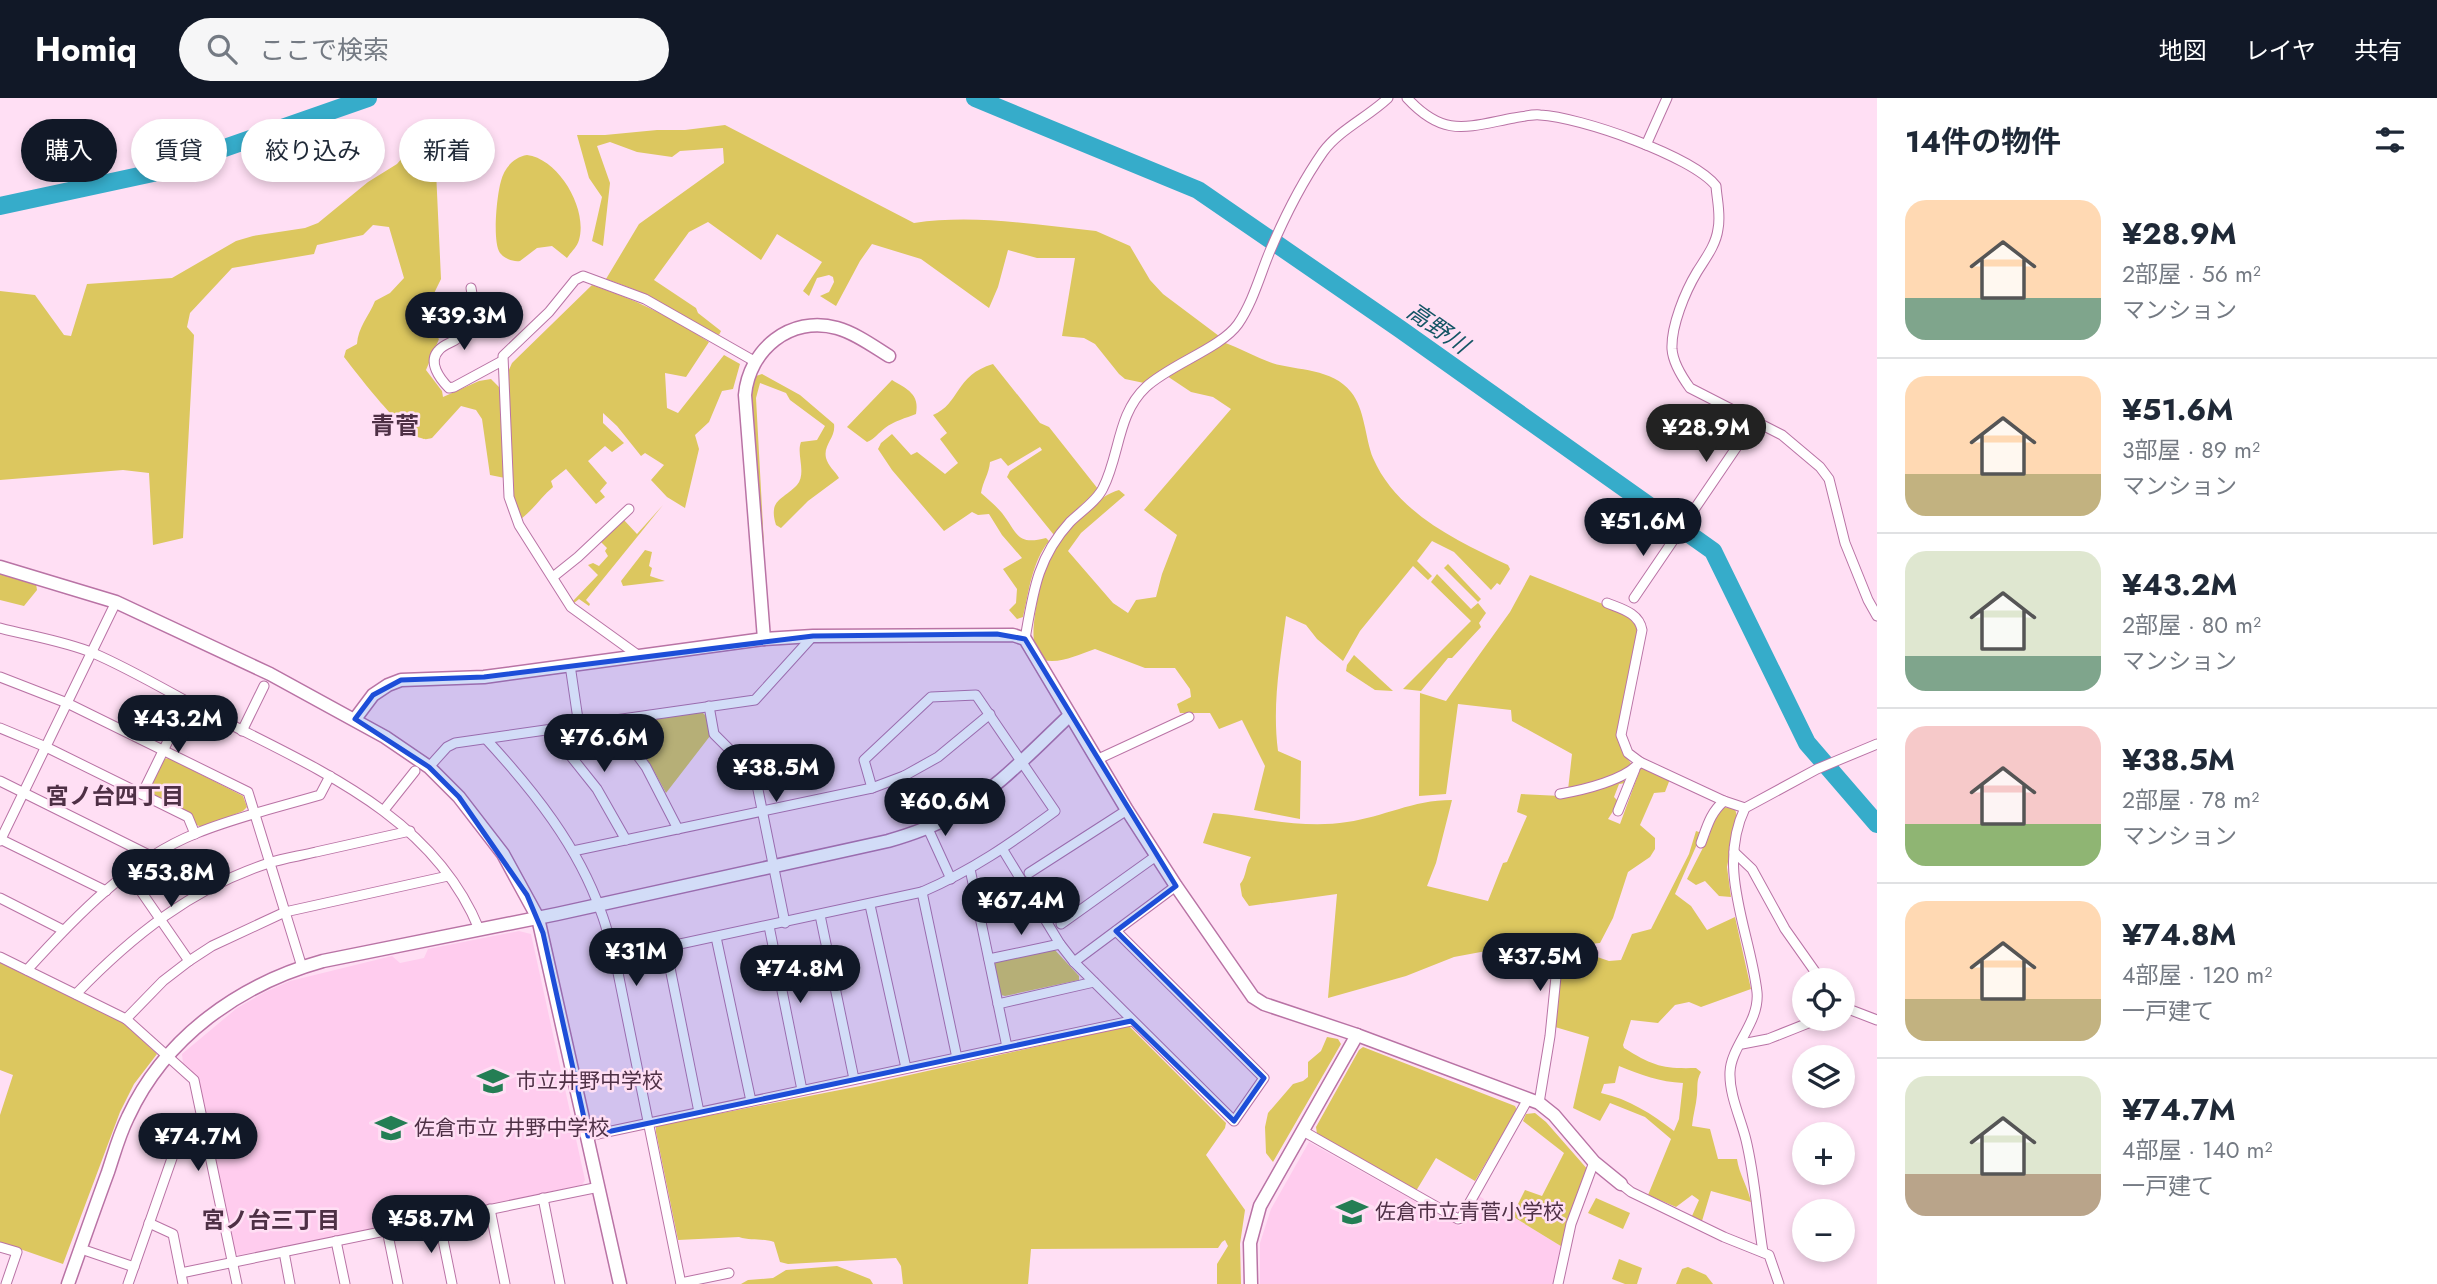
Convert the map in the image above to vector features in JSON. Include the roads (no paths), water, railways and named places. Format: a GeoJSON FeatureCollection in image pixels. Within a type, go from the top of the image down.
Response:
{"type":"FeatureCollection","features":[{"type":"Feature","properties":{"kind":"street"},"geometry":{"type":"LineString","coordinates":[[1025,639],[1046,552],[1070,522],[1103,490],[1129,410],[1139,394],[1155,380],[1231,333],[1248,309],[1278,233],[1325,149],[1388,98]]}},
{"type":"Feature","properties":{"kind":"street"},"geometry":{"type":"LineString","coordinates":[[1407,98],[1432,120],[1453,127],[1539,114],[1591,124],[1689,165],[1716,186],[1718,229],[1683,301],[1674,334],[1674,358],[1682,378],[1690,388],[1782,435],[1820,467],[1829,479],[1845,543],[1877,616]]}},
{"type":"Feature","properties":{"kind":"street"},"geometry":{"type":"LineString","coordinates":[[1646,145],[1667,98]]}},
{"type":"Feature","properties":{"kind":"street"},"geometry":{"type":"LineString","coordinates":[[639,656],[571,607],[519,525],[509,497],[502,361],[505,352],[549,312],[575,280],[583,276],[645,299],[754,361]]}},
{"type":"Feature","properties":{"kind":"street"},"geometry":{"type":"LineString","coordinates":[[471,288],[474,309],[466,331],[440,348],[435,356],[435,368],[441,380],[449,387],[454,387],[502,361]]}},
{"type":"Feature","properties":{"kind":"street"},"geometry":{"type":"LineString","coordinates":[[764,639],[745,395],[746,383],[754,361],[776,337],[797,328],[819,326],[839,328],[889,356]]}},
{"type":"Feature","properties":{"kind":"street"},"geometry":{"type":"LineString","coordinates":[[1634,598],[1755,420]]}},
{"type":"Feature","properties":{"kind":"street"},"geometry":{"type":"LineString","coordinates":[[553,577],[629,509]]}},
{"type":"Feature","properties":{"kind":"street"},"geometry":{"type":"LineString","coordinates":[[0,567],[116,602],[260,669],[355,719],[429,767],[481,823],[516,874],[538,918],[620,1284]]}},
{"type":"Feature","properties":{"kind":"street"},"geometry":{"type":"LineString","coordinates":[[106,891],[0,840],[116,602]]}},
{"type":"Feature","properties":{"kind":"street"},"geometry":{"type":"LineString","coordinates":[[1607,603],[1634,615],[1641,622],[1642,630],[1621,735],[1637,765],[1745,808]]}},
{"type":"Feature","properties":{"kind":"street"},"geometry":{"type":"LineString","coordinates":[[0,628],[91,653],[330,776],[384,810],[410,831],[448,876],[479,929]]}},
{"type":"Feature","properties":{"kind":"street"},"geometry":{"type":"LineString","coordinates":[[355,719],[373,695],[401,680],[484,677],[764,639],[997,634],[1025,639],[1069,716],[1156,856],[1252,998],[1534,1101],[1554,1115],[1594,1163],[1631,1192],[1724,1237],[1763,1252],[1771,1258],[1779,1284]]}},
{"type":"Feature","properties":{"kind":"street"},"geometry":{"type":"LineString","coordinates":[[429,767],[447,747],[486,739],[755,701],[813,636]]}},
{"type":"Feature","properties":{"kind":"street"},"geometry":{"type":"LineString","coordinates":[[570,665],[579,726]]}},
{"type":"Feature","properties":{"kind":"street"},"geometry":{"type":"LineString","coordinates":[[0,677],[67,703],[248,792],[302,967]]}},
{"type":"Feature","properties":{"kind":"street"},"geometry":{"type":"LineString","coordinates":[[242,731],[264,686]]}},
{"type":"Feature","properties":{"kind":"street"},"geometry":{"type":"LineString","coordinates":[[615,958],[922,892],[1003,850],[1055,811],[976,695],[931,696],[864,760],[872,788]]}},
{"type":"Feature","properties":{"kind":"street"},"geometry":{"type":"LineString","coordinates":[[142,794],[187,702]]}},
{"type":"Feature","properties":{"kind":"street"},"geometry":{"type":"LineString","coordinates":[[709,706],[714,734],[755,775],[785,923]]}},
{"type":"Feature","properties":{"kind":"street"},"geometry":{"type":"LineString","coordinates":[[573,851],[872,788],[904,776],[938,757],[990,714]]}},
{"type":"Feature","properties":{"kind":"street"},"geometry":{"type":"LineString","coordinates":[[68,1284],[128,1117],[142,1091],[168,1056],[197,1027],[232,1000],[261,983],[302,967],[888,841],[948,818],[990,790],[1069,716]]}},
{"type":"Feature","properties":{"kind":"street"},"geometry":{"type":"LineString","coordinates":[[1096,760],[1189,718]]}},
{"type":"Feature","properties":{"kind":"street"},"geometry":{"type":"LineString","coordinates":[[612,721],[646,767],[678,828]]}},
{"type":"Feature","properties":{"kind":"street"},"geometry":{"type":"LineString","coordinates":[[0,728],[46,747],[188,817],[195,834]]}},
{"type":"Feature","properties":{"kind":"street"},"geometry":{"type":"LineString","coordinates":[[551,730],[597,789],[626,840]]}},
{"type":"Feature","properties":{"kind":"street"},"geometry":{"type":"LineString","coordinates":[[486,739],[517,772],[547,811],[573,851],[598,904],[615,958],[681,1283],[729,1273]]}},
{"type":"Feature","properties":{"kind":"street"},"geometry":{"type":"LineString","coordinates":[[1763,1252],[1747,1143],[1730,1073],[1733,1060],[1756,1010],[1757,992],[1734,883],[1734,852],[1741,817],[1745,808],[1817,769],[1877,744]]}},
{"type":"Feature","properties":{"kind":"street"},"geometry":{"type":"LineString","coordinates":[[1560,794],[1585,790],[1637,765]]}},
{"type":"Feature","properties":{"kind":"street"},"geometry":{"type":"LineString","coordinates":[[1618,811],[1637,765]]}},
{"type":"Feature","properties":{"kind":"street"},"geometry":{"type":"LineString","coordinates":[[384,810],[415,771]]}},
{"type":"Feature","properties":{"kind":"street"},"geometry":{"type":"LineString","coordinates":[[27,970],[63,930],[106,891],[153,857],[195,834],[320,795],[330,776]]}},
{"type":"Feature","properties":{"kind":"street"},"geometry":{"type":"LineString","coordinates":[[904,776],[923,820]]}},
{"type":"Feature","properties":{"kind":"street"},"geometry":{"type":"LineString","coordinates":[[0,781],[153,857]]}},
{"type":"Feature","properties":{"kind":"street"},"geometry":{"type":"LineString","coordinates":[[1701,843],[1704,828],[1716,808],[1724,801]]}},
{"type":"Feature","properties":{"kind":"street"},"geometry":{"type":"LineString","coordinates":[[1029,873],[1127,810]]}},
{"type":"Feature","properties":{"kind":"street"},"geometry":{"type":"LineString","coordinates":[[76,993],[113,956],[185,900],[269,863],[410,831]]}},
{"type":"Feature","properties":{"kind":"street"},"geometry":{"type":"LineString","coordinates":[[930,833],[951,879]]}},
{"type":"Feature","properties":{"kind":"street"},"geometry":{"type":"LineString","coordinates":[[1003,850],[1060,944],[1074,962],[1234,1121],[1264,1078],[1116,931]]}},
{"type":"Feature","properties":{"kind":"street"},"geometry":{"type":"LineString","coordinates":[[1734,852],[1752,869],[1785,929],[1813,968]]}},
{"type":"Feature","properties":{"kind":"street"},"geometry":{"type":"LineString","coordinates":[[1060,924],[1156,856]]}},
{"type":"Feature","properties":{"kind":"street"},"geometry":{"type":"LineString","coordinates":[[970,869],[1007,1047]]}},
{"type":"Feature","properties":{"kind":"street"},"geometry":{"type":"LineString","coordinates":[[129,874],[189,961]]}},
{"type":"Feature","properties":{"kind":"street"},"geometry":{"type":"LineString","coordinates":[[126,1018],[163,981],[189,961],[212,946],[285,912],[448,876]]}},
{"type":"Feature","properties":{"kind":"street"},"geometry":{"type":"LineString","coordinates":[[1074,962],[1176,886]]}},
{"type":"Feature","properties":{"kind":"street"},"geometry":{"type":"LineString","coordinates":[[922,892],[957,1058]]}},
{"type":"Feature","properties":{"kind":"street"},"geometry":{"type":"LineString","coordinates":[[0,898],[63,930]]}},
{"type":"Feature","properties":{"kind":"street"},"geometry":{"type":"LineString","coordinates":[[870,905],[906,1068]]}},
{"type":"Feature","properties":{"kind":"street"},"geometry":{"type":"LineString","coordinates":[[820,915],[854,1079]]}},
{"type":"Feature","properties":{"kind":"street"},"geometry":{"type":"LineString","coordinates":[[769,926],[802,1090]]}},
{"type":"Feature","properties":{"kind":"street"},"geometry":{"type":"LineString","coordinates":[[716,937],[751,1101]]}},
{"type":"Feature","properties":{"kind":"street"},"geometry":{"type":"LineString","coordinates":[[989,959],[1060,944]]}},
{"type":"Feature","properties":{"kind":"street"},"geometry":{"type":"LineString","coordinates":[[1303,1131],[1458,1219],[1461,1218],[1534,1101],[1550,1036],[1559,947],[1565,944],[1592,953]]}},
{"type":"Feature","properties":{"kind":"street"},"geometry":{"type":"LineString","coordinates":[[666,948],[699,1112]]}},
{"type":"Feature","properties":{"kind":"street"},"geometry":{"type":"LineString","coordinates":[[0,957],[126,1018],[194,1080],[237,1284]]}},
{"type":"Feature","properties":{"kind":"street"},"geometry":{"type":"LineString","coordinates":[[998,1003],[1094,982]]}},
{"type":"Feature","properties":{"kind":"street"},"geometry":{"type":"LineString","coordinates":[[1855,1012],[1877,1020]]}},
{"type":"Feature","properties":{"kind":"street"},"geometry":{"type":"LineString","coordinates":[[588,1136],[1132,1021]]}},
{"type":"Feature","properties":{"kind":"street"},"geometry":{"type":"LineString","coordinates":[[1742,1044],[1792,1029]]}},
{"type":"Feature","properties":{"kind":"street"},"geometry":{"type":"LineString","coordinates":[[1251,1284],[1250,1243],[1256,1216],[1357,1035]]}},
{"type":"Feature","properties":{"kind":"street"},"geometry":{"type":"LineString","coordinates":[[128,1284],[178,1141],[184,1135],[204,1130]]}},
{"type":"Feature","properties":{"kind":"street"},"geometry":{"type":"LineString","coordinates":[[1558,1284],[1571,1224],[1594,1163]]}},
{"type":"Feature","properties":{"kind":"street"},"geometry":{"type":"LineString","coordinates":[[181,1273],[599,1187]]}},
{"type":"Feature","properties":{"kind":"street"},"geometry":{"type":"LineString","coordinates":[[543,1198],[560,1284]]}},
{"type":"Feature","properties":{"kind":"street"},"geometry":{"type":"LineString","coordinates":[[490,1209],[505,1284]]}},
{"type":"Feature","properties":{"kind":"street"},"geometry":{"type":"LineString","coordinates":[[439,1220],[452,1284]]}},
{"type":"Feature","properties":{"kind":"street"},"geometry":{"type":"LineString","coordinates":[[149,1223],[173,1234],[183,1284]]}},
{"type":"Feature","properties":{"kind":"street"},"geometry":{"type":"LineString","coordinates":[[387,1230],[398,1284]]}},
{"type":"Feature","properties":{"kind":"street"},"geometry":{"type":"LineString","coordinates":[[336,1241],[345,1284]]}},
{"type":"Feature","properties":{"kind":"street"},"geometry":{"type":"LineString","coordinates":[[0,1247],[17,1252],[6,1284]]}},
{"type":"Feature","properties":{"kind":"street"},"geometry":{"type":"LineString","coordinates":[[86,1251],[134,1267]]}},
{"type":"Feature","properties":{"kind":"street"},"geometry":{"type":"LineString","coordinates":[[284,1252],[290,1284]]}},
{"type":"Feature","properties":{"kind":"waterway","name":"高野川"},"geometry":{"type":"LineString","coordinates":[[0,206],[153,173],[368,98]]}},
{"type":"Feature","properties":{"kind":"waterway","name":"高野川"},"geometry":{"type":"LineString","coordinates":[[975,98],[1198,190],[1400,329],[1713,551],[1807,743],[1877,824]]}},
{"type":"Feature","properties":{"kind":"place","name":"市立井野中学校"},"geometry":{"type":"Point","coordinates":[493,1081]}},
{"type":"Feature","properties":{"kind":"place","name":"佐倉市立 井野中学校"},"geometry":{"type":"Point","coordinates":[391,1128]}},
{"type":"Feature","properties":{"kind":"place","name":"佐倉市立青菅小学校"},"geometry":{"type":"Point","coordinates":[1352,1212]}},
{"type":"Feature","properties":{"kind":"district","name":"青菅"},"geometry":{"type":"Point","coordinates":[395,426]}},
{"type":"Feature","properties":{"kind":"district","name":"宮ノ台四丁目"},"geometry":{"type":"Point","coordinates":[115,796]}},
{"type":"Feature","properties":{"kind":"district","name":"宮ノ台三丁目"},"geometry":{"type":"Point","coordinates":[271,1220]}}]}
